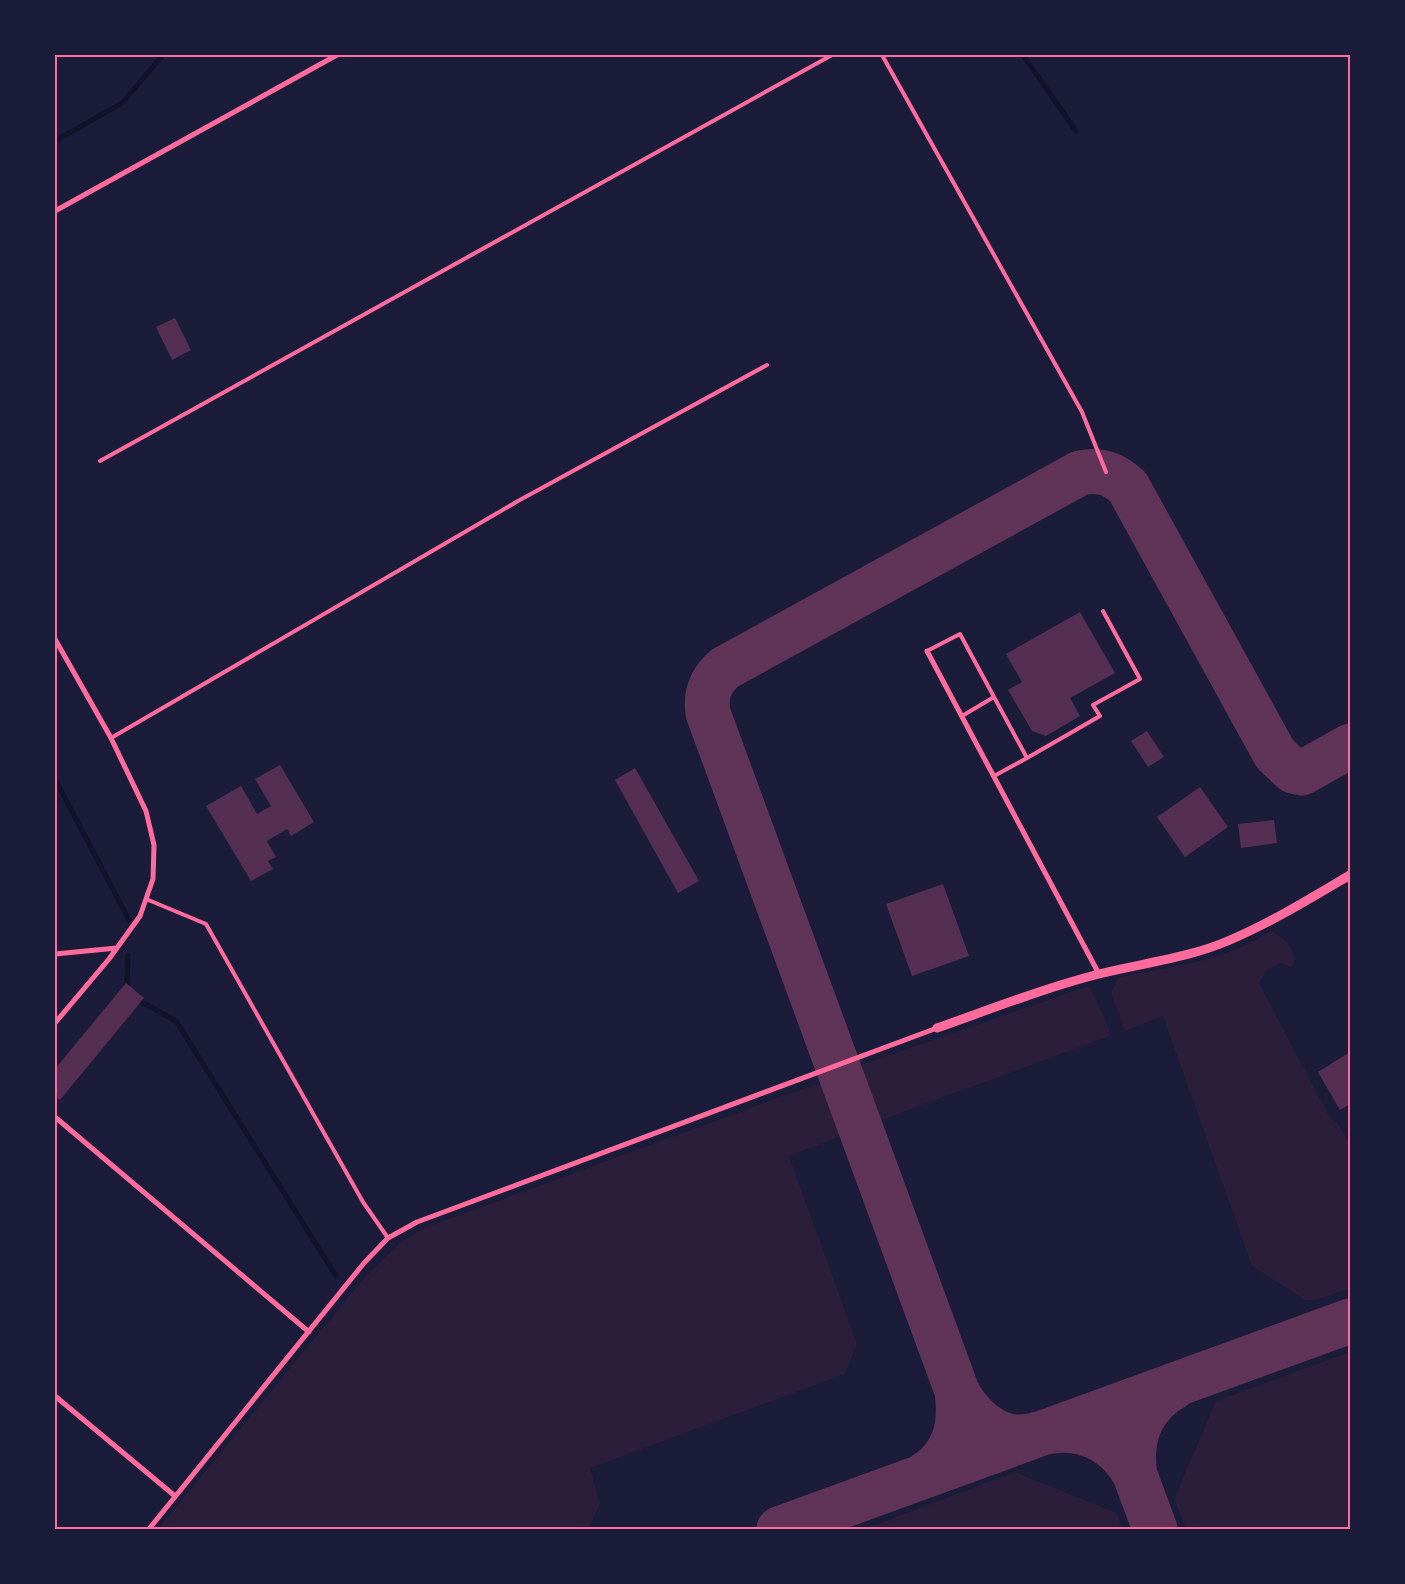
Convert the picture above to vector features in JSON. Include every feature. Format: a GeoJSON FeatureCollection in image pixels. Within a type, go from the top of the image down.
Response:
{"type":"FeatureCollection","features":[{"type":"Feature","properties":{"kind":"street"},"geometry":{"type":"LineString","coordinates":[[55,211],[337,55]]}},
{"type":"Feature","properties":{"kind":"street"},"geometry":{"type":"LineString","coordinates":[[55,639],[57,648],[111,738],[146,811],[152,837],[153,879],[140,916],[117,948],[55,1023]]}},
{"type":"Feature","properties":{"kind":"street"},"geometry":{"type":"LineString","coordinates":[[927,651],[1099,974]]}},
{"type":"Feature","properties":{"kind":"street"},"geometry":{"type":"LineString","coordinates":[[149,1529],[364,1264],[388,1238],[417,1222],[1027,995],[1099,974],[1195,953],[1230,940],[1286,912],[1350,875]]}},
{"type":"Feature","properties":{"kind":"street"},"geometry":{"type":"LineString","coordinates":[[55,954],[117,948]]}},
{"type":"Feature","properties":{"kind":"street"},"geometry":{"type":"LineString","coordinates":[[55,1117],[309,1332]]}},
{"type":"Feature","properties":{"kind":"street"},"geometry":{"type":"LineString","coordinates":[[55,1396],[175,1496]]}},
{"type":"Feature","properties":{"kind":"lane"},"geometry":{"type":"LineString","coordinates":[[438,274],[832,55]]}},
{"type":"Feature","properties":{"kind":"lane"},"geometry":{"type":"LineString","coordinates":[[100,461],[832,55]]}},
{"type":"Feature","properties":{"kind":"lane"},"geometry":{"type":"LineString","coordinates":[[882,55],[1082,412],[1106,472]]}},
{"type":"Feature","properties":{"kind":"lane"},"geometry":{"type":"LineString","coordinates":[[111,738],[518,501],[767,365]]}},
{"type":"Feature","properties":{"kind":"lane"},"geometry":{"type":"LineString","coordinates":[[994,776],[1100,716],[1093,704],[1140,679],[1103,611]]}},
{"type":"Feature","properties":{"kind":"lane"},"geometry":{"type":"LineString","coordinates":[[927,651],[960,634],[1027,758]]}},
{"type":"Feature","properties":{"kind":"lane"},"geometry":{"type":"LineString","coordinates":[[962,716],[994,697]]}},
{"type":"Feature","properties":{"kind":"lane"},"geometry":{"type":"LineString","coordinates":[[146,899],[206,924],[363,1202],[388,1238]]}},
{"type":"Feature","properties":{"kind":"shaded area"},"geometry":{"type":"Polygon","coordinates":[[[1270,931],[1289,945],[1294,956],[1294,962],[1292,968],[1281,963],[1267,970],[1259,983],[1328,1114],[1339,1125],[1350,1144],[1350,1288],[1315,1300],[1305,1300],[1252,1266],[1163,1016],[1125,1031],[1111,992],[1119,977],[1218,956],[1254,941],[1270,931]]]}},
{"type":"Feature","properties":{"kind":"shaded area"},"geometry":{"type":"Polygon","coordinates":[[[1086,987],[1090,988],[1093,993],[1109,1029],[1110,1036],[881,1120],[875,1115],[858,1066],[1086,987]]]}},
{"type":"Feature","properties":{"kind":"shaded area"},"geometry":{"type":"Polygon","coordinates":[[[816,1084],[825,1086],[838,1122],[839,1137],[789,1156],[857,1344],[845,1374],[590,1468],[600,1504],[588,1529],[158,1529],[365,1277],[400,1243],[424,1228],[816,1084]]]}},
{"type":"Feature","properties":{"kind":"shaded area"},"geometry":{"type":"Polygon","coordinates":[[[1350,1352],[1350,1529],[1186,1529],[1174,1499],[1216,1401],[1350,1352]]]}},
{"type":"Feature","properties":{"kind":"shaded area"},"geometry":{"type":"Polygon","coordinates":[[[1015,1472],[1117,1513],[1122,1529],[864,1529],[1015,1472]]]}},
{"type":"Feature","properties":{"kind":"building"},"geometry":{"type":"Polygon","coordinates":[[[175,318],[191,350],[172,360],[156,327],[175,318]]]}},
{"type":"Feature","properties":{"kind":"building"},"geometry":{"type":"Polygon","coordinates":[[[1080,612],[1115,673],[1070,698],[1080,716],[1046,736],[1032,731],[1008,690],[1022,682],[1006,654],[1080,612]]]}},
{"type":"Feature","properties":{"kind":"building"},"geometry":{"type":"Polygon","coordinates":[[[1147,731],[1164,757],[1148,767],[1131,741],[1147,731]]]}},
{"type":"Feature","properties":{"kind":"building"},"geometry":{"type":"Polygon","coordinates":[[[280,765],[314,822],[291,836],[287,829],[267,841],[276,857],[268,861],[273,869],[251,881],[206,806],[241,786],[257,814],[271,806],[255,779],[280,765]]]}},
{"type":"Feature","properties":{"kind":"building"},"geometry":{"type":"Polygon","coordinates":[[[635,768],[699,881],[678,893],[615,780],[635,768]]]}},
{"type":"Feature","properties":{"kind":"building"},"geometry":{"type":"Polygon","coordinates":[[[1200,787],[1228,827],[1185,857],[1157,817],[1200,787]]]}},
{"type":"Feature","properties":{"kind":"building"},"geometry":{"type":"Polygon","coordinates":[[[1274,820],[1277,843],[1241,848],[1238,824],[1274,820]]]}},
{"type":"Feature","properties":{"kind":"building"},"geometry":{"type":"Polygon","coordinates":[[[943,884],[969,956],[912,976],[886,904],[943,884]]]}},
{"type":"Feature","properties":{"kind":"building"},"geometry":{"type":"Polygon","coordinates":[[[126,983],[144,998],[60,1100],[55,1096],[55,1069],[126,983]]]}},
{"type":"Feature","properties":{"kind":"building"},"geometry":{"type":"Polygon","coordinates":[[[1350,1052],[1350,1104],[1340,1110],[1318,1072],[1350,1052]]]}},
{"type":"Feature","properties":{"kind":"waterway"},"geometry":{"type":"LineString","coordinates":[[55,141],[122,103],[163,55]]}},
{"type":"Feature","properties":{"kind":"waterway"},"geometry":{"type":"LineString","coordinates":[[1023,55],[1076,131]]}},
{"type":"Feature","properties":{"kind":"waterway"},"geometry":{"type":"LineString","coordinates":[[55,779],[129,920]]}},
{"type":"Feature","properties":{"kind":"waterway"},"geometry":{"type":"LineString","coordinates":[[127,988],[128,955]]}},
{"type":"Feature","properties":{"kind":"waterway"},"geometry":{"type":"LineString","coordinates":[[136,999],[176,1021],[336,1276]]}},
{"type":"Feature","properties":{"kind":"taxiway"},"geometry":{"type":"LineString","coordinates":[[957,1391],[708,713],[707,700],[712,683],[725,668],[1080,473],[1100,472],[1117,478],[1128,487],[1275,754],[1293,771],[1302,773],[1350,746]]}},
{"type":"Feature","properties":{"kind":"taxiway"},"geometry":{"type":"LineString","coordinates":[[779,1529],[1350,1321]]}},
{"type":"Feature","properties":{"kind":"taxiway"},"geometry":{"type":"LineString","coordinates":[[921,1477],[941,1461],[953,1440],[957,1429],[958,1417],[957,1391],[973,1414],[988,1427],[996,1431],[1014,1437],[1024,1437],[1052,1431],[1077,1431],[1111,1446],[1120,1454],[1135,1475],[1134,1448],[1140,1424],[1153,1404],[1174,1387]]}},
{"type":"Feature","properties":{"kind":"taxiway"},"geometry":{"type":"LineString","coordinates":[[1135,1475],[1155,1529]]}}]}
